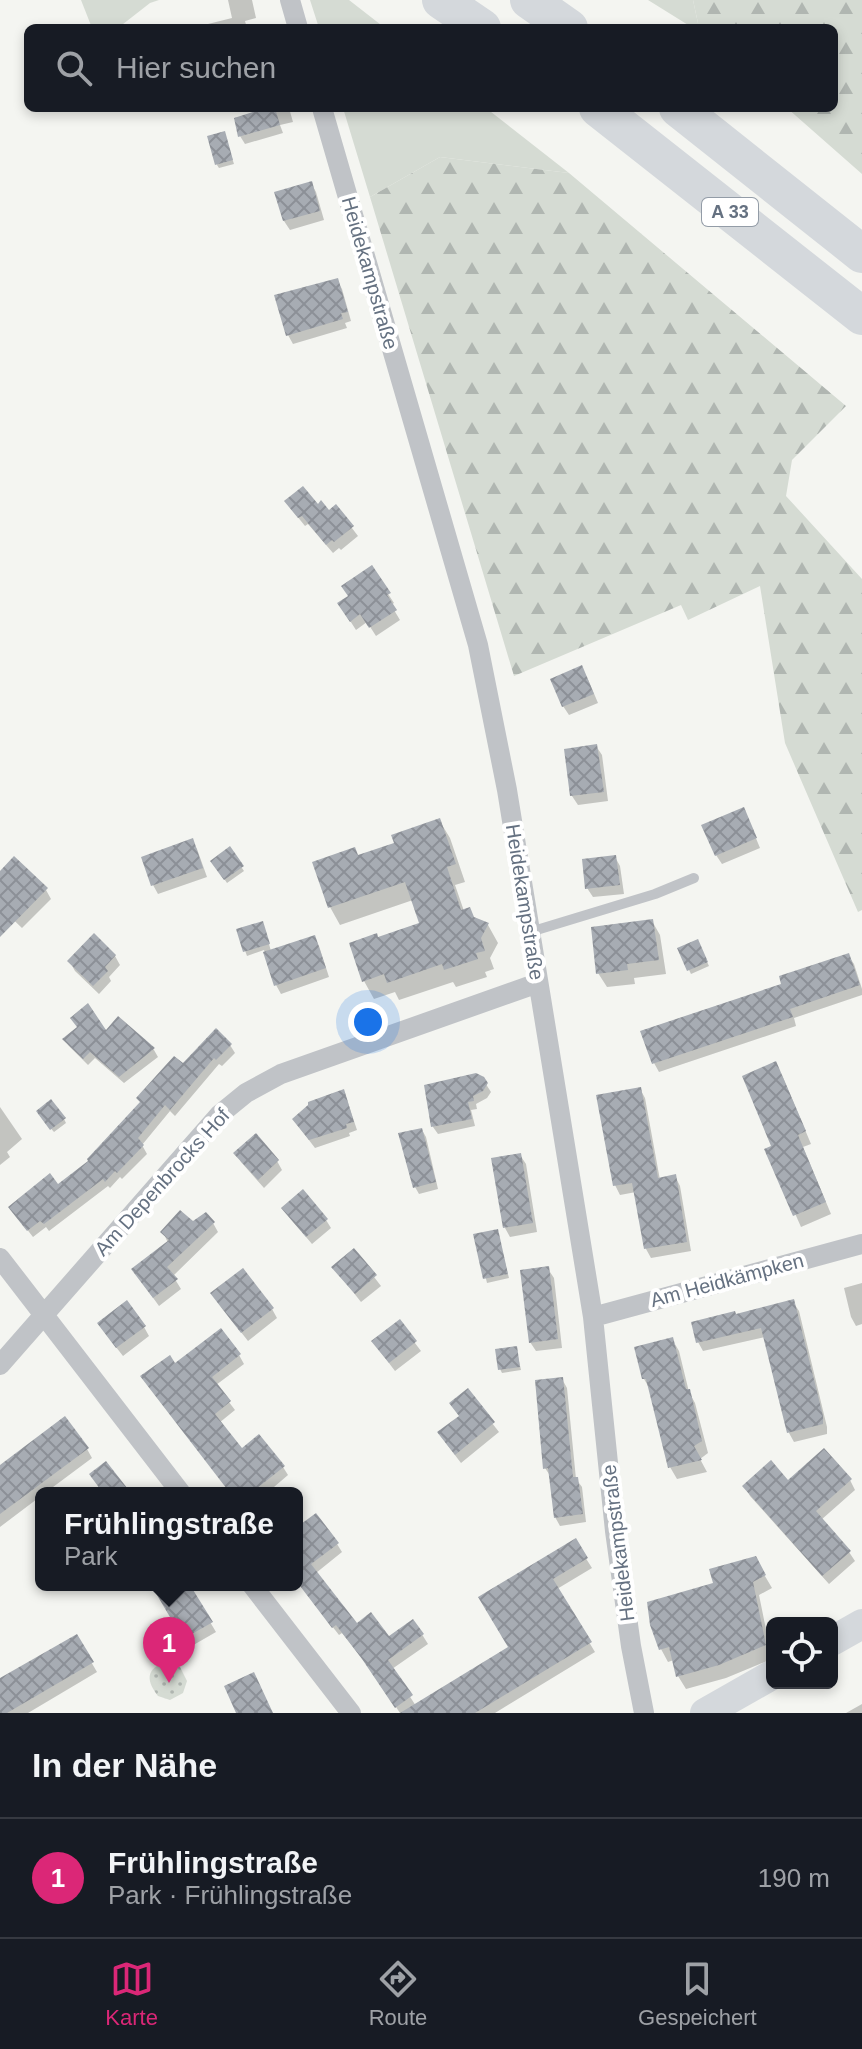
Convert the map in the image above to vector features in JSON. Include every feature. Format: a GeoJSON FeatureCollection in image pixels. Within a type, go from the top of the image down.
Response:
{"type":"FeatureCollection","features":[{"type":"Feature","properties":{"kind":"highway"},"geometry":{"type":"LineString","coordinates":[[441,0],[476,24]]}},
{"type":"Feature","properties":{"kind":"highway"},"geometry":{"type":"LineString","coordinates":[[529,0],[563,24]]}},
{"type":"Feature","properties":{"kind":"highway","name":"A 33"},"geometry":{"type":"LineString","coordinates":[[603,112],[862,316]]}},
{"type":"Feature","properties":{"kind":"highway","name":"A 33"},"geometry":{"type":"LineString","coordinates":[[683,112],[862,254]]}},
{"type":"Feature","properties":{"kind":"main road"},"geometry":{"type":"LineString","coordinates":[[838,1638],[862,1624]]}},
{"type":"Feature","properties":{"kind":"main road"},"geometry":{"type":"LineString","coordinates":[[705,1713],[766,1678]]}},
{"type":"Feature","properties":{"kind":"street"},"geometry":{"type":"LineString","coordinates":[[290,0],[297,24]]}},
{"type":"Feature","properties":{"kind":"street","name":"Heidekampstraße"},"geometry":{"type":"LineString","coordinates":[[323,112],[478,645],[507,790],[593,1317],[615,1531],[644,1713]]}},
{"type":"Feature","properties":{"kind":"street","name":"Am Depenbrocks Hof"},"geometry":{"type":"LineString","coordinates":[[0,1365],[219,1115],[246,1093],[281,1074],[538,983]]}},
{"type":"Feature","properties":{"kind":"street","name":"Am Heidkämpken"},"geometry":{"type":"LineString","coordinates":[[593,1317],[862,1244]]}},
{"type":"Feature","properties":{"kind":"street"},"geometry":{"type":"LineString","coordinates":[[0,1258],[176,1487]]}},
{"type":"Feature","properties":{"kind":"street"},"geometry":{"type":"LineString","coordinates":[[257,1591],[351,1713]]}},
{"type":"Feature","properties":{"kind":"lane"},"geometry":{"type":"LineString","coordinates":[[530,932],[655,894],[694,878]]}},
{"type":"Feature","properties":{"kind":"green space"},"geometry":{"type":"Polygon","coordinates":[[[81,0],[159,0],[150,3],[123,24],[90,24],[81,0]]]}},
{"type":"Feature","properties":{"kind":"green space"},"geometry":{"type":"Polygon","coordinates":[[[310,0],[349,0],[380,24],[318,24],[310,0]]]}},
{"type":"Feature","properties":{"kind":"green space"},"geometry":{"type":"Polygon","coordinates":[[[648,0],[693,0],[698,24],[687,24],[648,0]]]}},
{"type":"Feature","properties":{"kind":"green space"},"geometry":{"type":"Polygon","coordinates":[[[693,0],[862,0],[862,174],[792,112],[838,112],[838,24],[698,24],[693,0]]]}},
{"type":"Feature","properties":{"kind":"green space"},"geometry":{"type":"Polygon","coordinates":[[[344,112],[491,112],[569,173],[440,157],[370,197],[344,112]]]}},
{"type":"Feature","properties":{"kind":"green space"},"geometry":{"type":"Polygon","coordinates":[[[440,157],[569,173],[846,406],[792,460],[786,496],[862,579],[862,910],[858,912],[785,743],[760,586],[688,620],[681,605],[514,676],[370,197],[440,157]]]}},
{"type":"Feature","properties":{"kind":"green space"},"geometry":{"type":"Polygon","coordinates":[[[163,1663],[180,1667],[187,1681],[183,1693],[170,1700],[158,1696],[150,1681],[153,1669],[163,1663]]]}},
{"type":"Feature","properties":{"kind":"building"},"geometry":{"type":"Polygon","coordinates":[[[253,112],[276,112],[280,125],[238,137],[234,118],[253,112]]]}},
{"type":"Feature","properties":{"kind":"building"},"geometry":{"type":"Polygon","coordinates":[[[225,131],[233,160],[215,165],[207,136],[225,131]]]}},
{"type":"Feature","properties":{"kind":"building"},"geometry":{"type":"Polygon","coordinates":[[[312,181],[320,211],[283,221],[274,192],[312,181]]]}},
{"type":"Feature","properties":{"kind":"building"},"geometry":{"type":"Polygon","coordinates":[[[338,278],[348,312],[341,313],[343,319],[286,336],[274,295],[338,278]]]}},
{"type":"Feature","properties":{"kind":"building"},"geometry":{"type":"Polygon","coordinates":[[[303,486],[318,504],[321,500],[329,510],[336,504],[354,526],[326,545],[302,516],[298,518],[284,501],[303,486]]]}},
{"type":"Feature","properties":{"kind":"building"},"geometry":{"type":"Polygon","coordinates":[[[372,565],[391,593],[387,595],[397,610],[369,628],[360,614],[350,622],[337,603],[348,596],[341,586],[372,565]]]}},
{"type":"Feature","properties":{"kind":"building"},"geometry":{"type":"Polygon","coordinates":[[[582,665],[594,694],[562,707],[550,679],[582,665]]]}},
{"type":"Feature","properties":{"kind":"building"},"geometry":{"type":"Polygon","coordinates":[[[597,744],[604,792],[570,796],[564,749],[597,744]]]}},
{"type":"Feature","properties":{"kind":"building"},"geometry":{"type":"Polygon","coordinates":[[[744,807],[757,838],[715,856],[701,825],[744,807]]]}},
{"type":"Feature","properties":{"kind":"building"},"geometry":{"type":"Polygon","coordinates":[[[440,818],[456,864],[447,867],[461,910],[470,907],[474,917],[489,923],[481,938],[485,951],[476,953],[478,959],[444,970],[442,964],[387,983],[384,974],[362,982],[349,943],[419,923],[405,882],[328,908],[312,862],[355,847],[358,855],[394,843],[391,835],[440,818]]]}},
{"type":"Feature","properties":{"kind":"building"},"geometry":{"type":"Polygon","coordinates":[[[193,838],[203,868],[151,886],[141,857],[193,838]]]}},
{"type":"Feature","properties":{"kind":"building"},"geometry":{"type":"Polygon","coordinates":[[[230,846],[244,866],[224,880],[210,861],[230,846]]]}},
{"type":"Feature","properties":{"kind":"building"},"geometry":{"type":"Polygon","coordinates":[[[616,855],[620,885],[585,889],[582,859],[616,855]]]}},
{"type":"Feature","properties":{"kind":"building"},"geometry":{"type":"Polygon","coordinates":[[[14,856],[48,888],[0,937],[0,871],[14,856]]]}},
{"type":"Feature","properties":{"kind":"building"},"geometry":{"type":"Polygon","coordinates":[[[653,919],[659,960],[627,964],[628,970],[596,974],[591,927],[653,919]]]}},
{"type":"Feature","properties":{"kind":"building"},"geometry":{"type":"Polygon","coordinates":[[[263,921],[270,944],[243,952],[236,929],[263,921]]]}},
{"type":"Feature","properties":{"kind":"building"},"geometry":{"type":"Polygon","coordinates":[[[94,933],[116,955],[105,967],[108,971],[93,986],[67,961],[94,933]]]}},
{"type":"Feature","properties":{"kind":"building"},"geometry":{"type":"Polygon","coordinates":[[[315,935],[326,968],[274,986],[263,952],[315,935]]]}},
{"type":"Feature","properties":{"kind":"building"},"geometry":{"type":"Polygon","coordinates":[[[698,939],[708,962],[687,971],[677,948],[698,939]]]}},
{"type":"Feature","properties":{"kind":"building"},"geometry":{"type":"Polygon","coordinates":[[[849,953],[860,985],[790,1009],[793,1017],[652,1064],[640,1031],[781,984],[779,976],[849,953]]]}},
{"type":"Feature","properties":{"kind":"building"},"geometry":{"type":"Polygon","coordinates":[[[88,1003],[106,1030],[118,1016],[155,1048],[119,1077],[90,1052],[83,1059],[62,1039],[77,1027],[70,1018],[88,1003]]]}},
{"type":"Feature","properties":{"kind":"building"},"geometry":{"type":"Polygon","coordinates":[[[216,1028],[232,1044],[216,1060],[214,1058],[170,1110],[165,1105],[138,1138],[144,1145],[105,1182],[103,1179],[44,1224],[40,1221],[27,1231],[8,1207],[50,1173],[58,1184],[88,1161],[140,1102],[136,1098],[174,1056],[183,1063],[216,1028]]]}},
{"type":"Feature","properties":{"kind":"building"},"geometry":{"type":"Polygon","coordinates":[[[776,1061],[806,1131],[798,1135],[826,1202],[793,1216],[764,1149],[771,1146],[742,1076],[776,1061]]]}},
{"type":"Feature","properties":{"kind":"building"},"geometry":{"type":"Polygon","coordinates":[[[476,1073],[488,1083],[483,1091],[473,1096],[474,1101],[468,1102],[472,1119],[431,1127],[424,1085],[476,1073]]]}},
{"type":"Feature","properties":{"kind":"building"},"geometry":{"type":"Polygon","coordinates":[[[641,1087],[658,1178],[676,1174],[687,1242],[644,1249],[632,1183],[613,1186],[596,1095],[641,1087]]]}},
{"type":"Feature","properties":{"kind":"building"},"geometry":{"type":"Polygon","coordinates":[[[344,1089],[354,1122],[346,1124],[347,1128],[309,1140],[292,1119],[308,1102],[344,1089]]]}},
{"type":"Feature","properties":{"kind":"building"},"geometry":{"type":"Polygon","coordinates":[[[51,1099],[66,1118],[50,1130],[36,1111],[51,1099]]]}},
{"type":"Feature","properties":{"kind":"building"},"geometry":{"type":"Polygon","coordinates":[[[422,1128],[436,1182],[413,1188],[398,1133],[422,1128]]]}},
{"type":"Feature","properties":{"kind":"building"},"geometry":{"type":"Polygon","coordinates":[[[256,1133],[279,1160],[258,1180],[233,1153],[256,1133]]]}},
{"type":"Feature","properties":{"kind":"building"},"geometry":{"type":"Polygon","coordinates":[[[521,1153],[533,1223],[503,1228],[491,1158],[521,1153]]]}},
{"type":"Feature","properties":{"kind":"building"},"geometry":{"type":"Polygon","coordinates":[[[303,1189],[328,1219],[306,1237],[281,1208],[303,1189]]]}},
{"type":"Feature","properties":{"kind":"building"},"geometry":{"type":"Polygon","coordinates":[[[180,1210],[193,1221],[206,1212],[215,1222],[167,1267],[178,1279],[153,1298],[131,1269],[169,1240],[160,1232],[180,1210]]]}},
{"type":"Feature","properties":{"kind":"building"},"geometry":{"type":"Polygon","coordinates":[[[498,1229],[508,1274],[483,1279],[473,1234],[498,1229]]]}},
{"type":"Feature","properties":{"kind":"building"},"geometry":{"type":"Polygon","coordinates":[[[354,1248],[377,1275],[355,1294],[331,1267],[354,1248]]]}},
{"type":"Feature","properties":{"kind":"building"},"geometry":{"type":"Polygon","coordinates":[[[549,1266],[558,1339],[529,1343],[520,1270],[549,1266]]]}},
{"type":"Feature","properties":{"kind":"building"},"geometry":{"type":"Polygon","coordinates":[[[243,1268],[274,1308],[241,1333],[210,1293],[243,1268]]]}},
{"type":"Feature","properties":{"kind":"building"},"geometry":{"type":"Polygon","coordinates":[[[794,1299],[823,1424],[787,1433],[761,1328],[696,1343],[691,1322],[794,1299]]]}},
{"type":"Feature","properties":{"kind":"building"},"geometry":{"type":"Polygon","coordinates":[[[127,1300],[146,1326],[116,1348],[97,1323],[127,1300]]]}},
{"type":"Feature","properties":{"kind":"building"},"geometry":{"type":"Polygon","coordinates":[[[400,1319],[417,1341],[389,1363],[371,1341],[400,1319]]]}},
{"type":"Feature","properties":{"kind":"building"},"geometry":{"type":"Polygon","coordinates":[[[221,1328],[241,1354],[212,1377],[231,1401],[215,1414],[242,1448],[259,1434],[285,1466],[259,1487],[225,1487],[140,1376],[170,1355],[175,1363],[221,1328]]]}},
{"type":"Feature","properties":{"kind":"building"},"geometry":{"type":"Polygon","coordinates":[[[673,1337],[686,1389],[690,1389],[702,1441],[694,1446],[702,1460],[668,1468],[646,1379],[642,1379],[634,1347],[673,1337]]]}},
{"type":"Feature","properties":{"kind":"building"},"geometry":{"type":"Polygon","coordinates":[[[517,1346],[520,1367],[498,1370],[495,1349],[517,1346]]]}},
{"type":"Feature","properties":{"kind":"building"},"geometry":{"type":"Polygon","coordinates":[[[563,1377],[573,1477],[578,1477],[583,1514],[554,1518],[548,1468],[543,1469],[535,1380],[563,1377]]]}},
{"type":"Feature","properties":{"kind":"building"},"geometry":{"type":"Polygon","coordinates":[[[468,1388],[495,1422],[455,1455],[437,1432],[459,1416],[449,1403],[468,1388]]]}},
{"type":"Feature","properties":{"kind":"building"},"geometry":{"type":"Polygon","coordinates":[[[65,1416],[89,1448],[0,1514],[0,1465],[65,1416]]]}},
{"type":"Feature","properties":{"kind":"building"},"geometry":{"type":"Polygon","coordinates":[[[824,1448],[852,1479],[816,1511],[851,1551],[822,1576],[742,1486],[771,1460],[788,1480],[824,1448]]]}},
{"type":"Feature","properties":{"kind":"building"},"geometry":{"type":"Polygon","coordinates":[[[106,1461],[126,1487],[99,1487],[89,1474],[106,1461]]]}},
{"type":"Feature","properties":{"kind":"building"},"geometry":{"type":"Polygon","coordinates":[[[316,1513],[339,1543],[311,1564],[357,1623],[371,1612],[389,1636],[413,1619],[424,1634],[388,1660],[413,1695],[395,1708],[336,1625],[332,1628],[303,1590],[303,1523],[316,1513]]]}},
{"type":"Feature","properties":{"kind":"building"},"geometry":{"type":"Polygon","coordinates":[[[576,1538],[588,1558],[553,1579],[592,1642],[475,1713],[400,1713],[508,1647],[478,1597],[576,1538]]]}},
{"type":"Feature","properties":{"kind":"building"},"geometry":{"type":"Polygon","coordinates":[[[756,1556],[766,1575],[753,1582],[766,1645],[719,1665],[676,1677],[669,1647],[659,1650],[650,1625],[647,1602],[713,1583],[709,1569],[756,1556]]]}},
{"type":"Feature","properties":{"kind":"building"},"geometry":{"type":"Polygon","coordinates":[[[155,1591],[194,1591],[213,1622],[183,1639],[155,1591]]]}},
{"type":"Feature","properties":{"kind":"building"},"geometry":{"type":"Polygon","coordinates":[[[77,1634],[94,1662],[7,1713],[0,1713],[0,1678],[77,1634]]]}},
{"type":"Feature","properties":{"kind":"building"},"geometry":{"type":"Polygon","coordinates":[[[254,1672],[273,1713],[236,1713],[224,1686],[254,1672]]]}},
{"type":"Feature","properties":{"kind":"place","name":"Frühlingstraße"},"geometry":{"type":"Point","coordinates":[169,1683]}}]}
